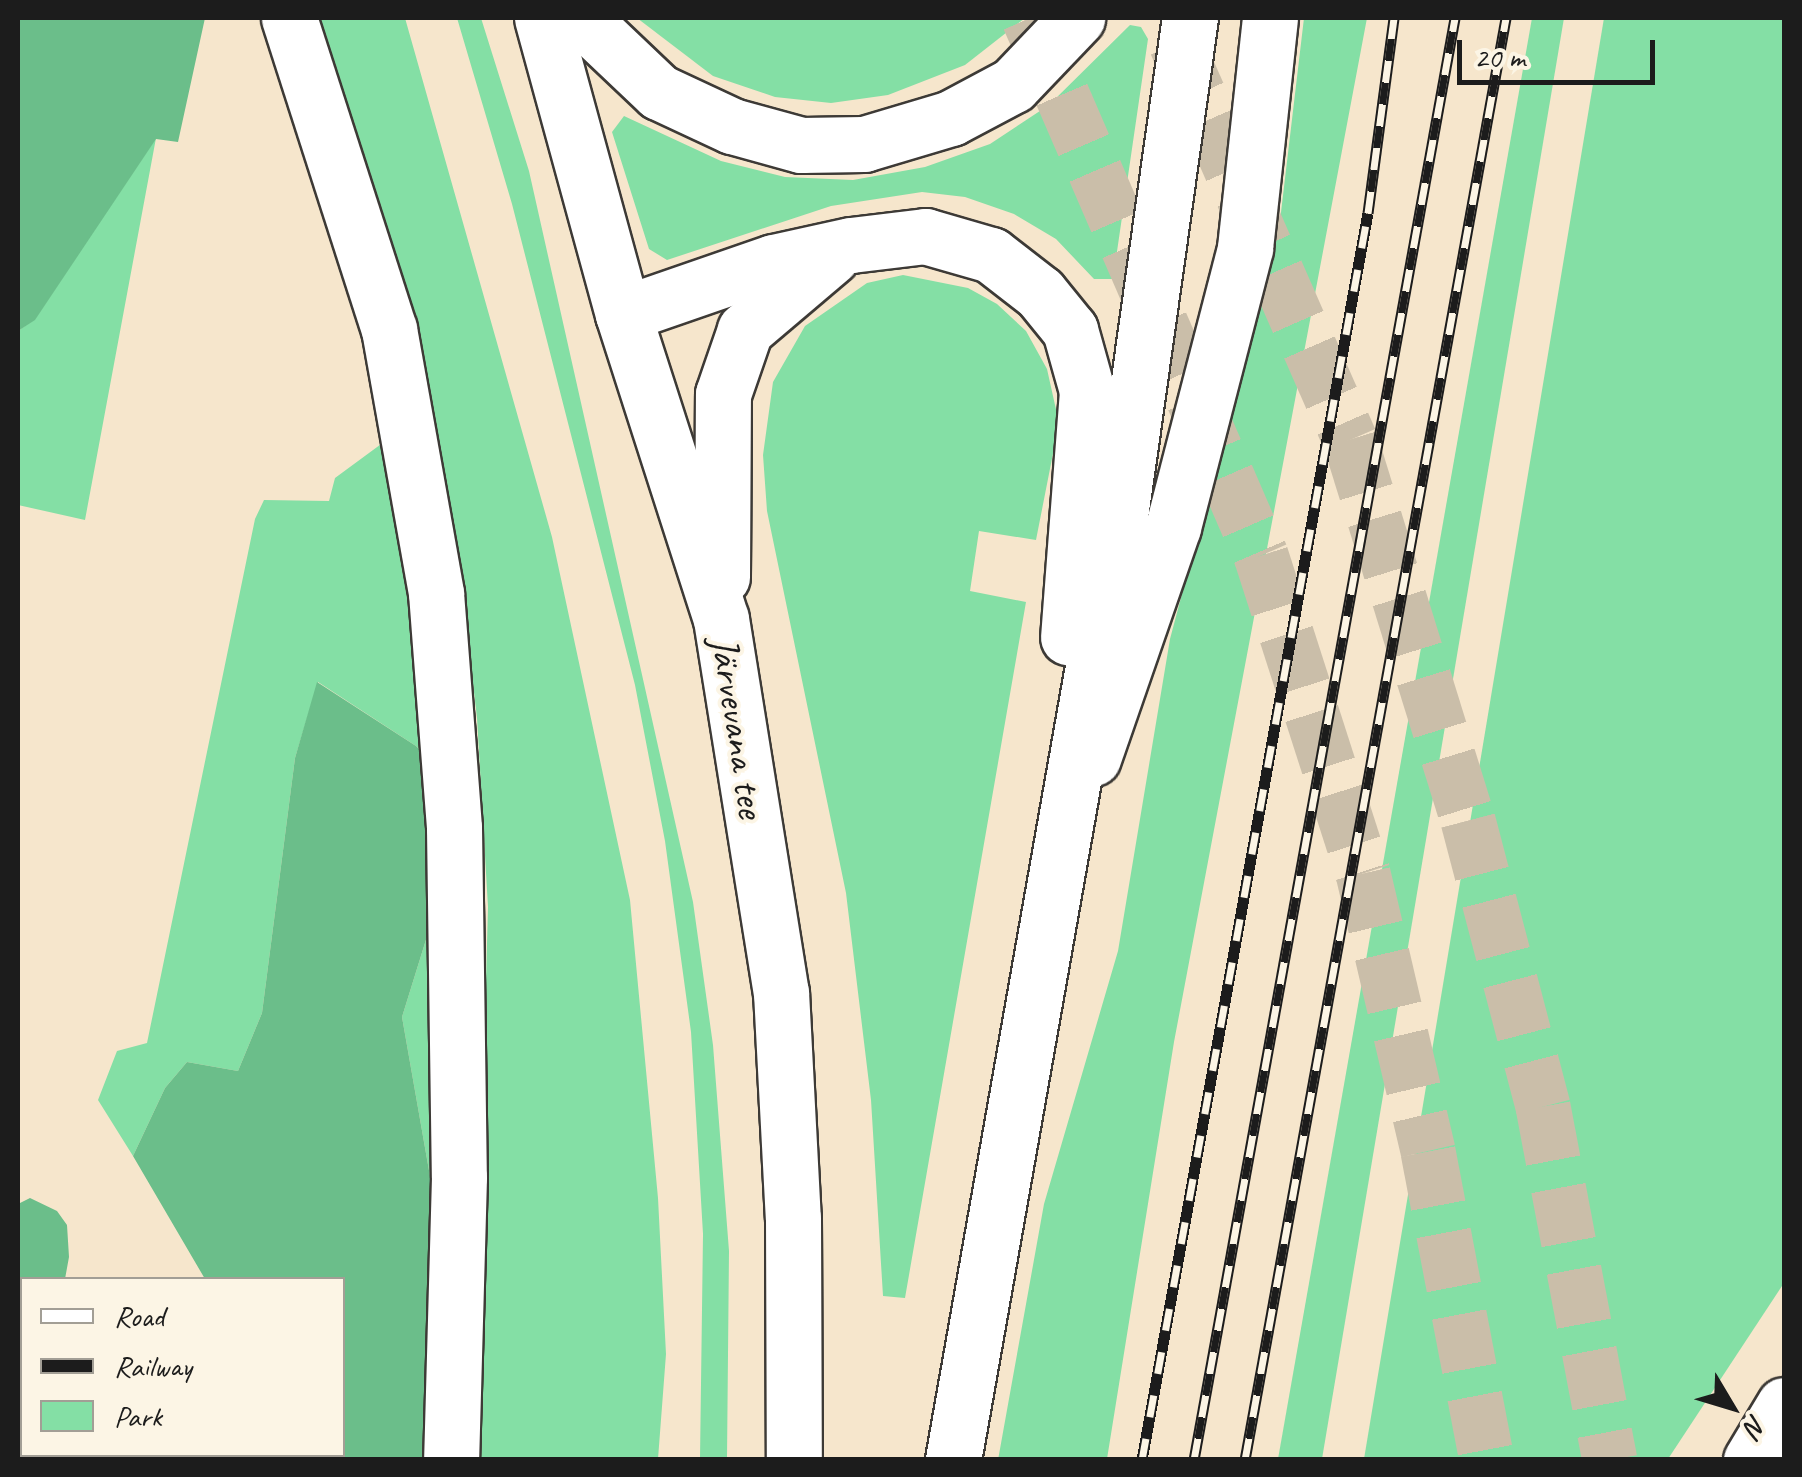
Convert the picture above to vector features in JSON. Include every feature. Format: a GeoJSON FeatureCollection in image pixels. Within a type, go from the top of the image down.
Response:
{"type":"FeatureCollection","features":[{"type":"Feature","properties":{"kind":"main road"},"geometry":{"type":"LineString","coordinates":[[289,18],[389,329],[436,593],[454,828],[459,1177],[451,1460]]}},
{"type":"Feature","properties":{"kind":"main road","name":"Järvevana tee"},"geometry":{"type":"LineString","coordinates":[[542,18],[624,314],[721,618],[781,992],[793,1218],[794,1460]]}},
{"type":"Feature","properties":{"kind":"main road"},"geometry":{"type":"LineString","coordinates":[[581,18],[660,92],[732,126],[801,144],[864,144],[951,118],[1013,85],[1077,18]]}},
{"type":"Feature","properties":{"kind":"main road"},"geometry":{"type":"LineString","coordinates":[[953,1460],[1121,508],[1190,18]]}},
{"type":"Feature","properties":{"kind":"main road"},"geometry":{"type":"LineString","coordinates":[[1059,855],[1173,527],[1244,248],[1270,18]]}},
{"type":"Feature","properties":{"kind":"main road"},"geometry":{"type":"LineString","coordinates":[[624,314],[774,262],[851,245],[924,236],[991,255],[1040,293],[1070,330],[1086,391],[1074,495],[1059,855]]}},
{"type":"Feature","properties":{"kind":"main road"},"geometry":{"type":"LineString","coordinates":[[721,618],[723,394],[745,330],[801,276],[851,245]]}},
{"type":"Feature","properties":{"kind":"main road"},"geometry":{"type":"LineString","coordinates":[[1751,1460],[1784,1404]]}},
{"type":"Feature","properties":{"kind":"green space"},"geometry":{"type":"Polygon","coordinates":[[[18,18],[205,18],[178,142],[156,139],[35,320],[18,331],[18,18]]]}},
{"type":"Feature","properties":{"kind":"green space"},"geometry":{"type":"Polygon","coordinates":[[[312,18],[405,18],[552,537],[630,900],[658,1198],[666,1354],[658,1459],[473,1459],[488,907],[477,718],[455,530],[409,327],[312,18]]]}},
{"type":"Feature","properties":{"kind":"green space"},"geometry":{"type":"Polygon","coordinates":[[[457,18],[481,18],[529,171],[693,902],[713,1045],[729,1251],[727,1459],[700,1459],[703,1234],[691,1032],[665,841],[635,685],[512,204],[457,18]]]}},
{"type":"Feature","properties":{"kind":"green space"},"geometry":{"type":"Polygon","coordinates":[[[637,18],[1025,18],[965,65],[888,95],[831,103],[775,97],[713,76],[637,18]]]}},
{"type":"Feature","properties":{"kind":"green space"},"geometry":{"type":"Polygon","coordinates":[[[1304,18],[1367,18],[1174,1042],[1107,1459],[998,1460],[1044,1204],[1118,951],[1170,639],[1279,229],[1304,18]]]}},
{"type":"Feature","properties":{"kind":"green space"},"geometry":{"type":"Polygon","coordinates":[[[1532,18],[1564,18],[1322,1459],[1278,1459],[1532,18]]]}},
{"type":"Feature","properties":{"kind":"green space"},"geometry":{"type":"Polygon","coordinates":[[[1604,18],[1784,18],[1784,1283],[1668,1459],[1364,1459],[1604,18]]]}},
{"type":"Feature","properties":{"kind":"green space"},"geometry":{"type":"Polygon","coordinates":[[[1130,25],[1141,27],[1148,39],[1113,279],[1094,279],[1056,239],[1014,214],[965,197],[922,192],[831,206],[667,260],[649,249],[612,132],[624,116],[721,161],[785,177],[853,180],[925,167],[990,144],[1049,105],[1130,25]]]}},
{"type":"Feature","properties":{"kind":"green space"},"geometry":{"type":"Polygon","coordinates":[[[156,138],[85,520],[18,505],[18,331],[35,319],[156,138]]]}},
{"type":"Feature","properties":{"kind":"green space"},"geometry":{"type":"Polygon","coordinates":[[[903,275],[968,288],[997,304],[1026,331],[1047,369],[1059,423],[1036,540],[979,531],[970,591],[1026,602],[905,1298],[883,1296],[871,1100],[846,893],[767,511],[763,455],[773,382],[805,326],[867,283],[903,275]]]}},
{"type":"Feature","properties":{"kind":"green space"},"geometry":{"type":"Polygon","coordinates":[[[388,439],[412,529],[437,768],[416,746],[318,682],[295,758],[262,1013],[238,1071],[187,1062],[165,1088],[133,1156],[98,1100],[117,1051],[147,1043],[255,519],[264,500],[329,501],[335,478],[388,439]]]}},
{"type":"Feature","properties":{"kind":"green space"},"geometry":{"type":"Polygon","coordinates":[[[317,682],[416,746],[437,768],[438,901],[402,1017],[440,1233],[431,1459],[318,1457],[345,1457],[345,1277],[204,1277],[133,1156],[165,1088],[187,1062],[238,1071],[262,1013],[295,758],[317,682]]]}},
{"type":"Feature","properties":{"kind":"green space"},"geometry":{"type":"Polygon","coordinates":[[[437,776],[443,899],[440,1233],[402,1017],[438,901],[437,776]]]}},
{"type":"Feature","properties":{"kind":"green space"},"geometry":{"type":"Polygon","coordinates":[[[30,1198],[57,1211],[67,1225],[69,1257],[65,1277],[20,1277],[18,1430],[18,1204],[30,1198]]]}},
{"type":"Feature","properties":{"kind":"tunnel"},"geometry":{"type":"LineString","coordinates":[[1029,18],[1261,555],[1363,873],[1428,1151],[1487,1460]]}},
{"type":"Feature","properties":{"kind":"tunnel"},"geometry":{"type":"LineString","coordinates":[[1176,43],[1350,439],[1468,820],[1543,1106],[1610,1460]]}},
{"type":"Feature","properties":{"kind":"railway"},"geometry":{"type":"LineString","coordinates":[[1142,1460],[1368,213],[1394,18]]}},
{"type":"Feature","properties":{"kind":"railway"},"geometry":{"type":"LineString","coordinates":[[1194,1460],[1455,18]]}},
{"type":"Feature","properties":{"kind":"railway"},"geometry":{"type":"LineString","coordinates":[[1245,1460],[1506,18]]}}]}
